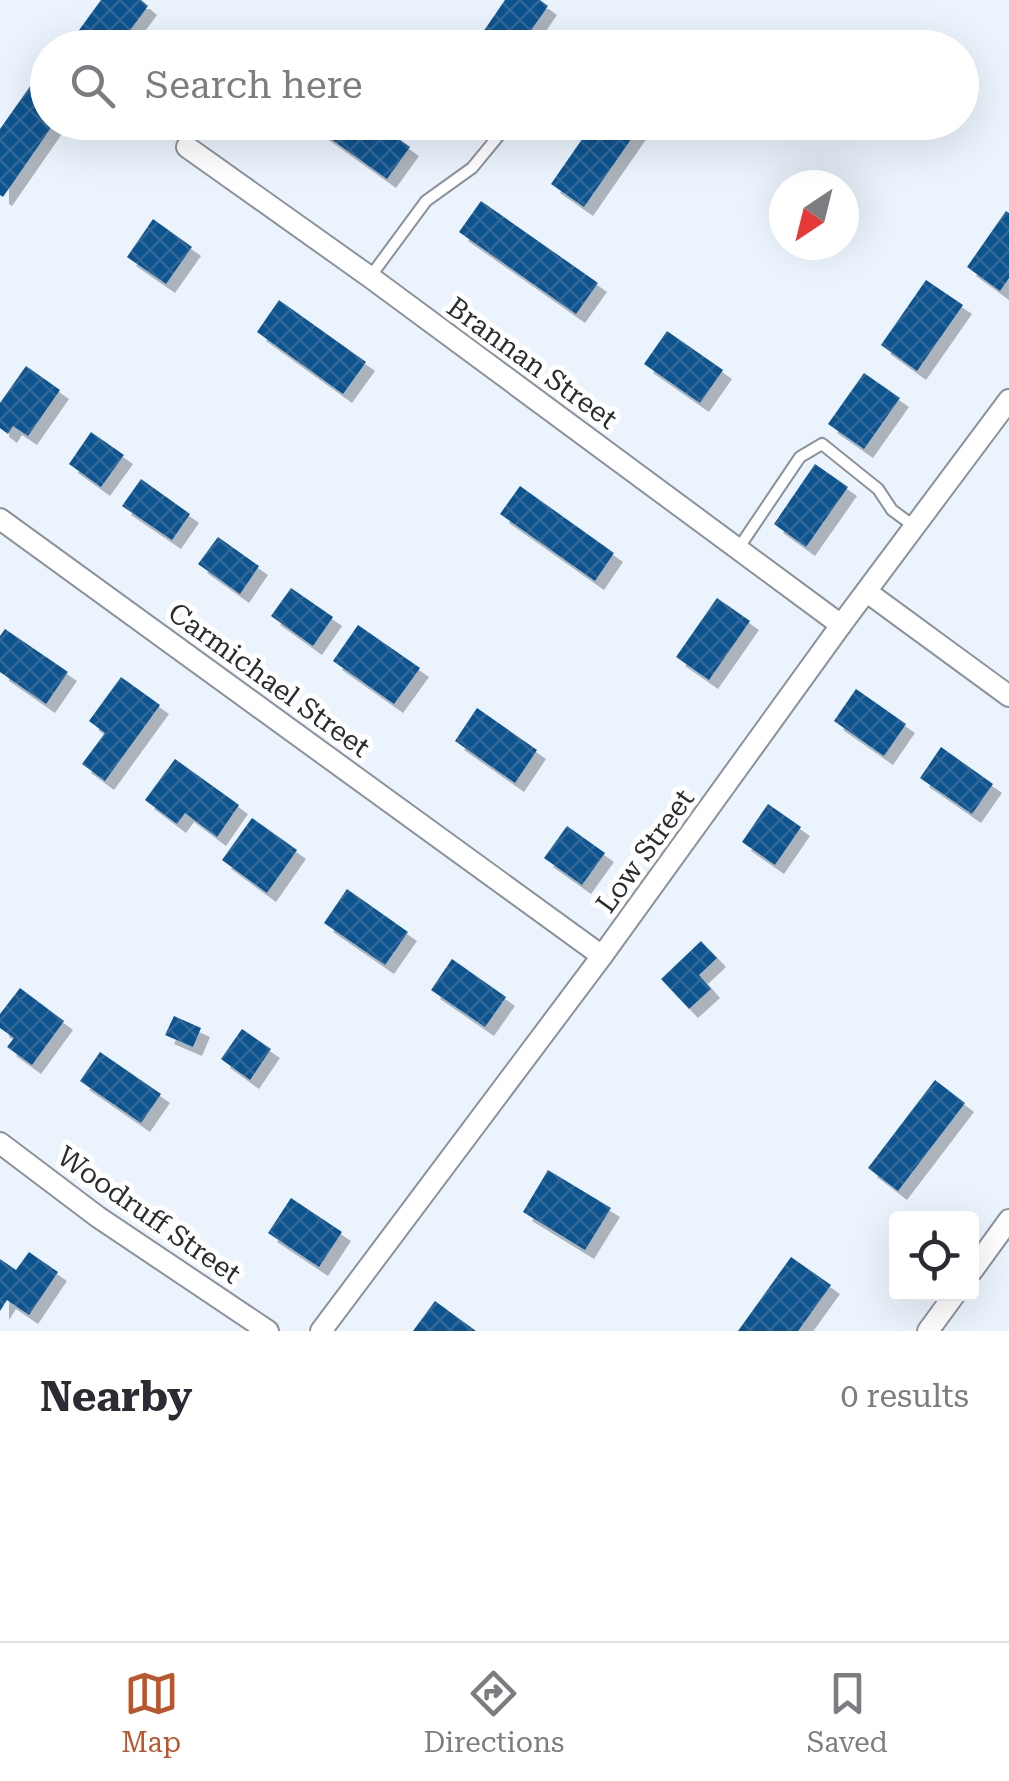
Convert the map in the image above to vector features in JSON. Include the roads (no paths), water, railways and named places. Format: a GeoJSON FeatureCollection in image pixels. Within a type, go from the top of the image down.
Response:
{"type":"FeatureCollection","features":[{"type":"Feature","properties":{"kind":"street","name":"Brannan Street"},"geometry":{"type":"LineString","coordinates":[[187,148],[842,626]]}},
{"type":"Feature","properties":{"kind":"street","name":"Low Street"},"geometry":{"type":"LineString","coordinates":[[321,1331],[602,956],[1009,400]]}},
{"type":"Feature","properties":{"kind":"street","name":"Carmichael Street"},"geometry":{"type":"LineString","coordinates":[[0,518],[602,956]]}},
{"type":"Feature","properties":{"kind":"street"},"geometry":{"type":"LineString","coordinates":[[867,592],[1009,696]]}},
{"type":"Feature","properties":{"kind":"street","name":"Woodruff Street"},"geometry":{"type":"LineString","coordinates":[[0,1144],[98,1217],[268,1331]]}},
{"type":"Feature","properties":{"kind":"street"},"geometry":{"type":"LineString","coordinates":[[979,1262],[1009,1220]]}},
{"type":"Feature","properties":{"kind":"street"},"geometry":{"type":"LineString","coordinates":[[928,1331],[950,1301]]}},
{"type":"Feature","properties":{"kind":"lane"},"geometry":{"type":"LineString","coordinates":[[370,278],[426,201],[472,168],[495,140]]}},
{"type":"Feature","properties":{"kind":"lane"},"geometry":{"type":"LineString","coordinates":[[737,550],[800,457],[822,444],[878,489],[892,510],[915,527]]}}]}
